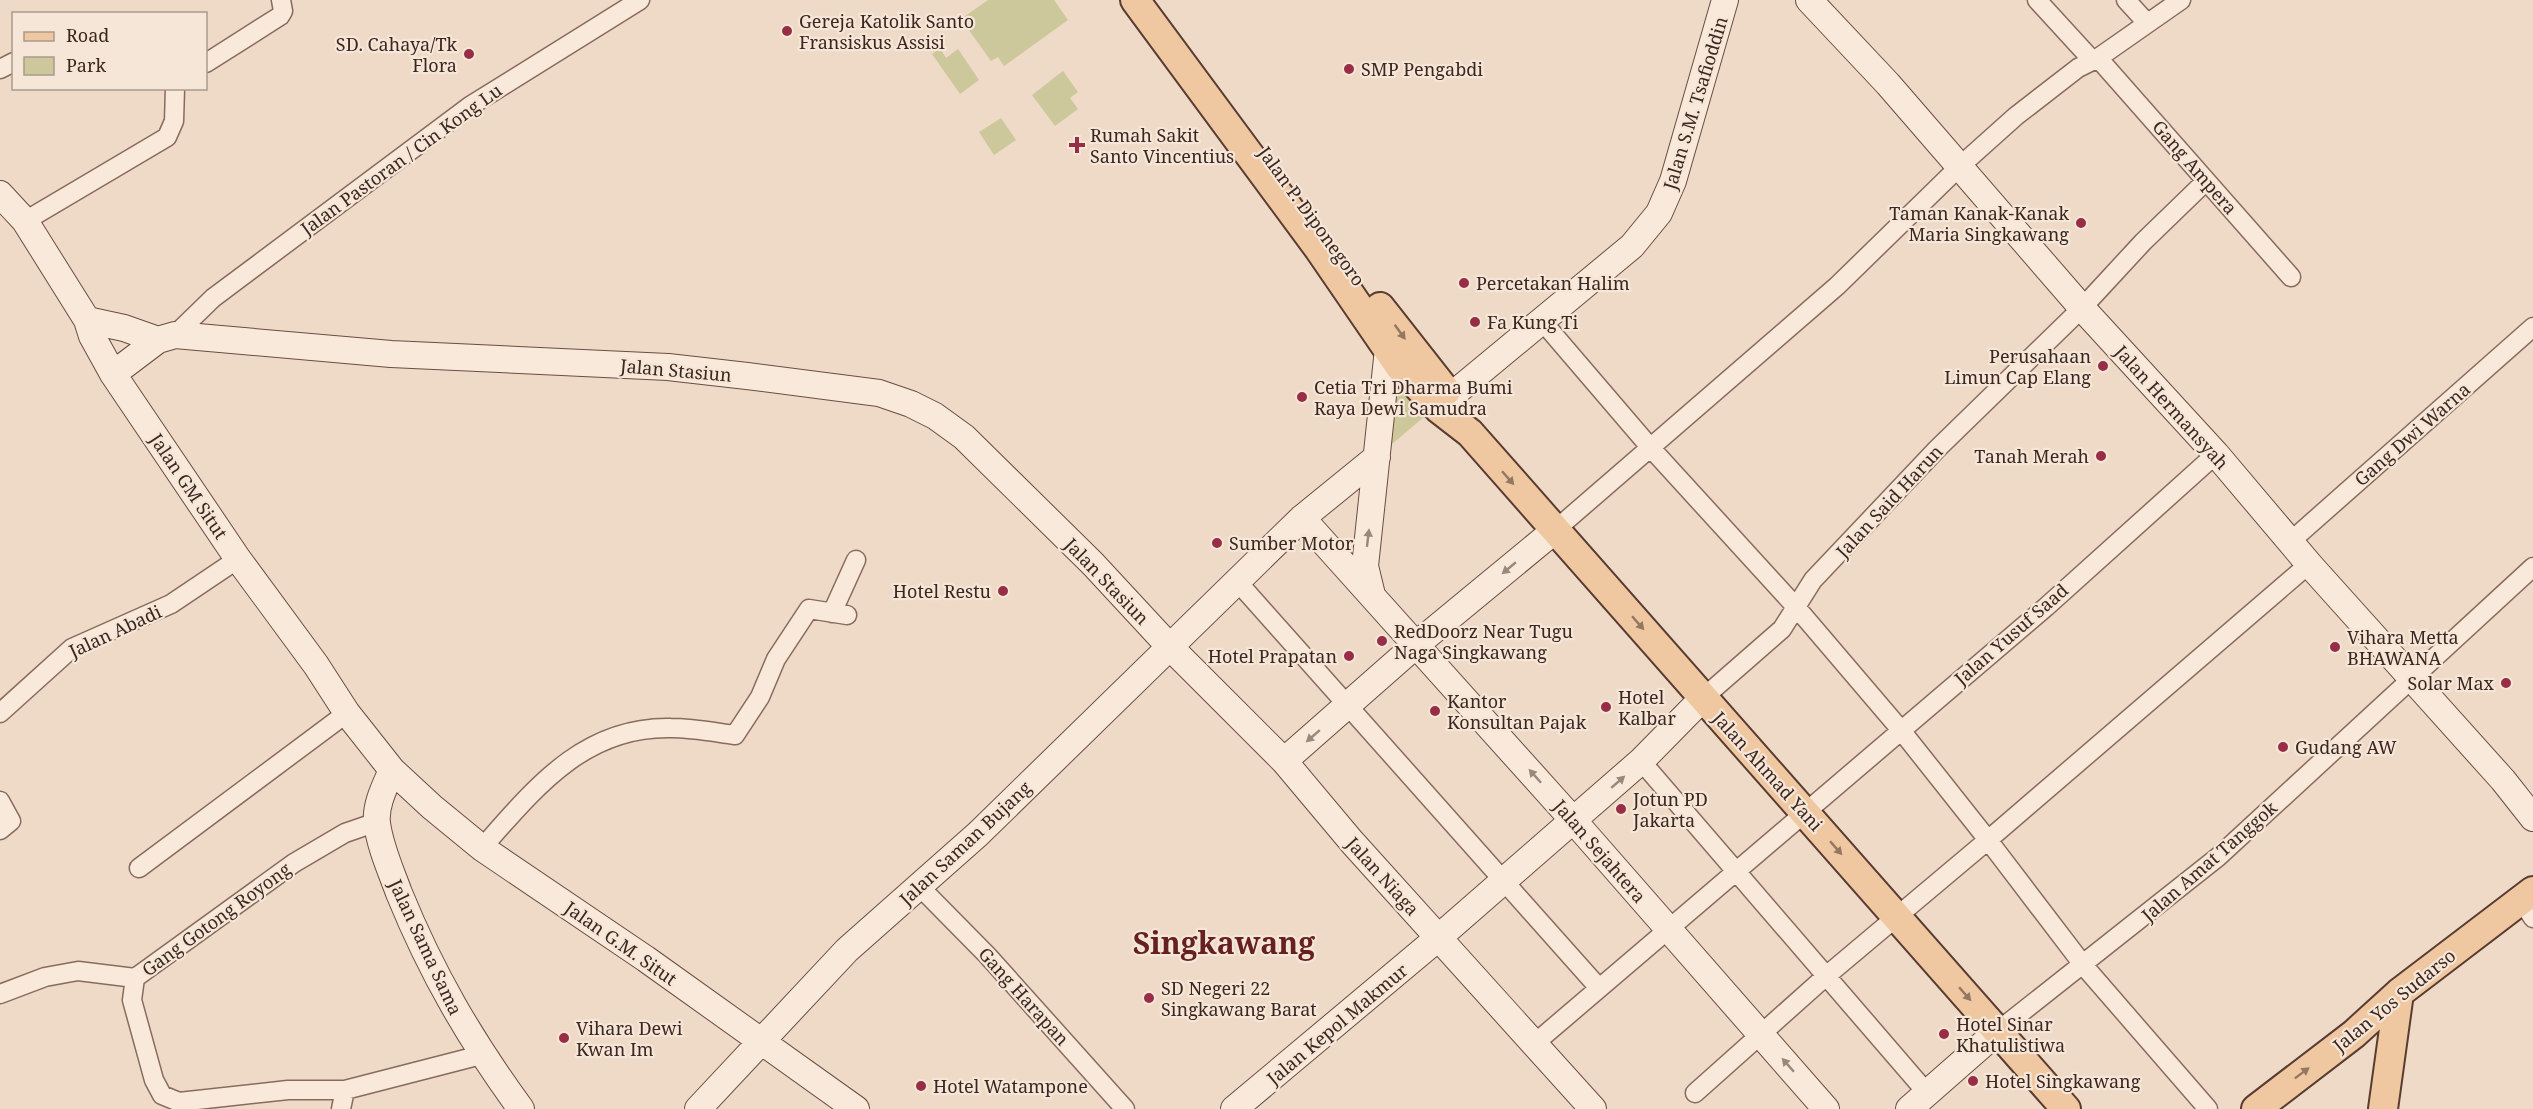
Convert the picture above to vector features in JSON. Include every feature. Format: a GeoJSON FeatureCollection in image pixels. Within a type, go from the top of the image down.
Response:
{"type":"FeatureCollection","features":[{"type":"Feature","properties":{"kind":"main road","name":"Jalan P. Diponegoro"},"geometry":{"type":"LineString","coordinates":[[1136,0],[1319,249],[1400,367],[1439,409],[1470,433]]}},
{"type":"Feature","properties":{"kind":"main road","name":"Jalan P. Diponegoro"},"geometry":{"type":"LineString","coordinates":[[1151,0],[1292,187],[1349,270],[1450,396],[1470,433]]}},
{"type":"Feature","properties":{"kind":"main road","name":"Jalan Ahmad Yani"},"geometry":{"type":"LineString","coordinates":[[1470,433],[1554,531],[2066,1109]]}},
{"type":"Feature","properties":{"kind":"main road","name":"Jalan Yos Sudarso"},"geometry":{"type":"LineString","coordinates":[[2256,1109],[2354,1034],[2399,993],[2529,903]]}},
{"type":"Feature","properties":{"kind":"main road"},"geometry":{"type":"LineString","coordinates":[[2383,1109],[2399,993]]}},
{"type":"Feature","properties":{"kind":"main road"},"geometry":{"type":"LineString","coordinates":[[2354,1034],[2389,1064]]}},
{"type":"Feature","properties":{"kind":"street"},"geometry":{"type":"LineString","coordinates":[[207,62],[280,16],[283,11],[281,0]]}},
{"type":"Feature","properties":{"kind":"street","name":"Jalan Pastoran / Cin Kong Lu"},"geometry":{"type":"LineString","coordinates":[[167,338],[213,298],[470,106],[640,0]]}},
{"type":"Feature","properties":{"kind":"street","name":"Gang Ampera"},"geometry":{"type":"LineString","coordinates":[[2037,0],[2095,59],[2291,277]]}},
{"type":"Feature","properties":{"kind":"street"},"geometry":{"type":"LineString","coordinates":[[2126,0],[2147,23]]}},
{"type":"Feature","properties":{"kind":"street"},"geometry":{"type":"LineString","coordinates":[[1284,761],[1417,644],[1554,531],[1649,446],[1837,286],[1959,166],[2016,116],[2078,68],[2095,59],[2181,0]]}},
{"type":"Feature","properties":{"kind":"street","name":"Jalan S.M. Tsafioddin"},"geometry":{"type":"LineString","coordinates":[[1450,396],[1632,246],[1659,213],[1676,173],[1727,1]]}},
{"type":"Feature","properties":{"kind":"street","name":"Jalan Hermansyah"},"geometry":{"type":"LineString","coordinates":[[1813,2],[1888,84],[2082,308],[2216,454],[2309,564],[2503,780],[2533,818]]}},
{"type":"Feature","properties":{"kind":"street"},"geometry":{"type":"LineString","coordinates":[[25,221],[167,137],[174,121],[175,90]]}},
{"type":"Feature","properties":{"kind":"street","name":"Jalan Said Harun"},"geometry":{"type":"LineString","coordinates":[[1703,698],[1782,628],[1813,580],[1937,449],[2082,308],[2143,242],[2206,181]]}},
{"type":"Feature","properties":{"kind":"street","name":"Jalan GM Situt"},"geometry":{"type":"LineString","coordinates":[[2,201],[25,221],[87,320],[92,336],[112,374],[238,559],[316,665],[347,713],[392,771]]}},
{"type":"Feature","properties":{"kind":"street","name":"Jalan Stasiun"},"geometry":{"type":"LineString","coordinates":[[87,320],[167,338],[391,354],[668,367],[879,393],[911,404],[957,431],[1093,564],[1169,646]]}},
{"type":"Feature","properties":{"kind":"street"},"geometry":{"type":"LineString","coordinates":[[1542,321],[1649,446],[1796,607],[1900,729],[2084,966],[2208,1109]]}},
{"type":"Feature","properties":{"kind":"street","name":"Gang Dwi Warna"},"geometry":{"type":"LineString","coordinates":[[2291,541],[2533,327]]}},
{"type":"Feature","properties":{"kind":"street"},"geometry":{"type":"LineString","coordinates":[[112,374],[167,338]]}},
{"type":"Feature","properties":{"kind":"street"},"geometry":{"type":"LineString","coordinates":[[1372,596],[1365,566],[1388,349]]}},
{"type":"Feature","properties":{"kind":"street","name":"Jalan Yusuf Saad"},"geometry":{"type":"LineString","coordinates":[[1534,1044],[1900,729],[2046,607],[2216,454]]}},
{"type":"Feature","properties":{"kind":"street","name":"Jalan Saman Bujang"},"geometry":{"type":"LineString","coordinates":[[699,1109],[847,950],[978,834],[1302,518],[1377,457]]}},
{"type":"Feature","properties":{"kind":"street","name":"Jalan Sejahtera"},"geometry":{"type":"LineString","coordinates":[[1302,518],[1417,644],[1826,1109]]}},
{"type":"Feature","properties":{"kind":"street","name":"Jalan Abadi"},"geometry":{"type":"LineString","coordinates":[[0,713],[72,648],[171,604],[238,559]]}},
{"type":"Feature","properties":{"kind":"street"},"geometry":{"type":"LineString","coordinates":[[482,848],[569,759],[591,746],[616,735],[648,729],[697,729],[735,735],[739,732],[760,697],[776,659],[809,609],[840,614],[856,560]]}},
{"type":"Feature","properties":{"kind":"street"},"geometry":{"type":"LineString","coordinates":[[1695,1093],[1760,1033],[2309,564]]}},
{"type":"Feature","properties":{"kind":"street","name":"Jalan Amat Tanggok"},"geometry":{"type":"LineString","coordinates":[[1998,1031],[2084,966],[2218,857],[2533,567]]}},
{"type":"Feature","properties":{"kind":"street"},"geometry":{"type":"LineString","coordinates":[[1236,580],[1599,988]]}},
{"type":"Feature","properties":{"kind":"street","name":"Jalan Niaga"},"geometry":{"type":"LineString","coordinates":[[1169,646],[1284,761],[1352,842],[1593,1109]]}},
{"type":"Feature","properties":{"kind":"street","name":"Jalan Kepol Makmur"},"geometry":{"type":"LineString","coordinates":[[1234,1109],[1438,938],[1641,762],[1703,698]]}},
{"type":"Feature","properties":{"kind":"street"},"geometry":{"type":"LineString","coordinates":[[139,868],[347,713]]}},
{"type":"Feature","properties":{"kind":"street"},"geometry":{"type":"LineString","coordinates":[[1641,762],[1825,977],[1923,1102],[1998,1031]]}},
{"type":"Feature","properties":{"kind":"street","name":"Jalan G.M. Situt"},"geometry":{"type":"LineString","coordinates":[[392,771],[482,848],[761,1040],[856,1109]]}},
{"type":"Feature","properties":{"kind":"street","name":"Jalan Sama Sama"},"geometry":{"type":"LineString","coordinates":[[392,771],[383,790],[377,822],[385,856],[407,912],[448,1001],[481,1054],[521,1109]]}},
{"type":"Feature","properties":{"kind":"street"},"geometry":{"type":"LineString","coordinates":[[0,801],[6,825]]}},
{"type":"Feature","properties":{"kind":"street","name":"Gang Gotong Royong"},"geometry":{"type":"LineString","coordinates":[[377,822],[345,833],[294,864],[135,978],[132,1000],[154,1080],[162,1095],[179,1102],[288,1090],[345,1090],[481,1054]]}},
{"type":"Feature","properties":{"kind":"street","name":"Gang Harapan"},"geometry":{"type":"LineString","coordinates":[[919,886],[987,955],[1125,1109]]}},
{"type":"Feature","properties":{"kind":"street"},"geometry":{"type":"LineString","coordinates":[[0,994],[45,976],[78,971],[135,978]]}},
{"type":"Feature","properties":{"kind":"street"},"geometry":{"type":"LineString","coordinates":[[341,1109],[345,1090]]}},
{"type":"Feature","properties":{"kind":"green space"},"geometry":{"type":"Polygon","coordinates":[[[988,0],[1054,0],[1068,20],[1004,66],[998,57],[991,61],[961,19],[988,0]]]}},
{"type":"Feature","properties":{"kind":"green space"},"geometry":{"type":"Polygon","coordinates":[[[940,48],[946,58],[958,49],[979,80],[960,94],[932,54],[940,48]]]}},
{"type":"Feature","properties":{"kind":"green space"},"geometry":{"type":"Polygon","coordinates":[[[1063,71],[1078,92],[1070,98],[1078,109],[1055,126],[1032,95],[1063,71]]]}},
{"type":"Feature","properties":{"kind":"green space"},"geometry":{"type":"Polygon","coordinates":[[[1001,118],[1016,140],[994,155],[979,132],[1001,118]]]}},
{"type":"Feature","properties":{"kind":"green space"},"geometry":{"type":"Polygon","coordinates":[[[1396,383],[1431,411],[1385,450],[1396,383]]]}},
{"type":"Feature","properties":{"kind":"place","name":"Gereja Katolik Santo Fransiskus Assisi"},"geometry":{"type":"Point","coordinates":[787,31]}},
{"type":"Feature","properties":{"kind":"place","name":"SD. Cahaya/Tk Flora"},"geometry":{"type":"Point","coordinates":[469,54]}},
{"type":"Feature","properties":{"kind":"place","name":"SMP Pengabdi"},"geometry":{"type":"Point","coordinates":[1349,69]}},
{"type":"Feature","properties":{"kind":"place","name":"Rumah Sakit Santo Vincentius"},"geometry":{"type":"Point","coordinates":[1077,145]}},
{"type":"Feature","properties":{"kind":"place","name":"Taman Kanak-Kanak Maria Singkawang"},"geometry":{"type":"Point","coordinates":[2081,223]}},
{"type":"Feature","properties":{"kind":"place","name":"Percetakan Halim"},"geometry":{"type":"Point","coordinates":[1464,283]}},
{"type":"Feature","properties":{"kind":"place","name":"Fa Kung Ti"},"geometry":{"type":"Point","coordinates":[1475,322]}},
{"type":"Feature","properties":{"kind":"place","name":"Perusahaan Limun Cap Elang"},"geometry":{"type":"Point","coordinates":[2103,366]}},
{"type":"Feature","properties":{"kind":"place","name":"Cetia Tri Dharma Bumi Raya Dewi Samudra"},"geometry":{"type":"Point","coordinates":[1302,397]}},
{"type":"Feature","properties":{"kind":"place","name":"Tanah Merah"},"geometry":{"type":"Point","coordinates":[2101,456]}},
{"type":"Feature","properties":{"kind":"place","name":"Sumber Motor"},"geometry":{"type":"Point","coordinates":[1217,543]}},
{"type":"Feature","properties":{"kind":"place","name":"Hotel Restu"},"geometry":{"type":"Point","coordinates":[1003,591]}},
{"type":"Feature","properties":{"kind":"place","name":"RedDoorz Near Tugu Naga Singkawang"},"geometry":{"type":"Point","coordinates":[1382,641]}},
{"type":"Feature","properties":{"kind":"place","name":"Vihara Metta BHAWANA"},"geometry":{"type":"Point","coordinates":[2335,647]}},
{"type":"Feature","properties":{"kind":"place","name":"Hotel Prapatan"},"geometry":{"type":"Point","coordinates":[1349,656]}},
{"type":"Feature","properties":{"kind":"place","name":"Solar Max"},"geometry":{"type":"Point","coordinates":[2506,683]}},
{"type":"Feature","properties":{"kind":"place","name":"Hotel Kalbar"},"geometry":{"type":"Point","coordinates":[1606,707]}},
{"type":"Feature","properties":{"kind":"place","name":"Kantor Konsultan Pajak"},"geometry":{"type":"Point","coordinates":[1435,711]}},
{"type":"Feature","properties":{"kind":"place","name":"Gudang AW"},"geometry":{"type":"Point","coordinates":[2283,747]}},
{"type":"Feature","properties":{"kind":"place","name":"Jotun PD Jakarta"},"geometry":{"type":"Point","coordinates":[1621,809]}},
{"type":"Feature","properties":{"kind":"place","name":"SD Negeri 22 Singkawang Barat"},"geometry":{"type":"Point","coordinates":[1149,998]}},
{"type":"Feature","properties":{"kind":"place","name":"Hotel Sinar Khatulistiwa"},"geometry":{"type":"Point","coordinates":[1944,1034]}},
{"type":"Feature","properties":{"kind":"place","name":"Vihara Dewi Kwan Im"},"geometry":{"type":"Point","coordinates":[564,1038]}},
{"type":"Feature","properties":{"kind":"place","name":"Hotel Singkawang"},"geometry":{"type":"Point","coordinates":[1973,1081]}},
{"type":"Feature","properties":{"kind":"place","name":"Hotel Watampone"},"geometry":{"type":"Point","coordinates":[921,1086]}},
{"type":"Feature","properties":{"kind":"district","name":"Singkawang"},"geometry":{"type":"Point","coordinates":[1224,942]}}]}
